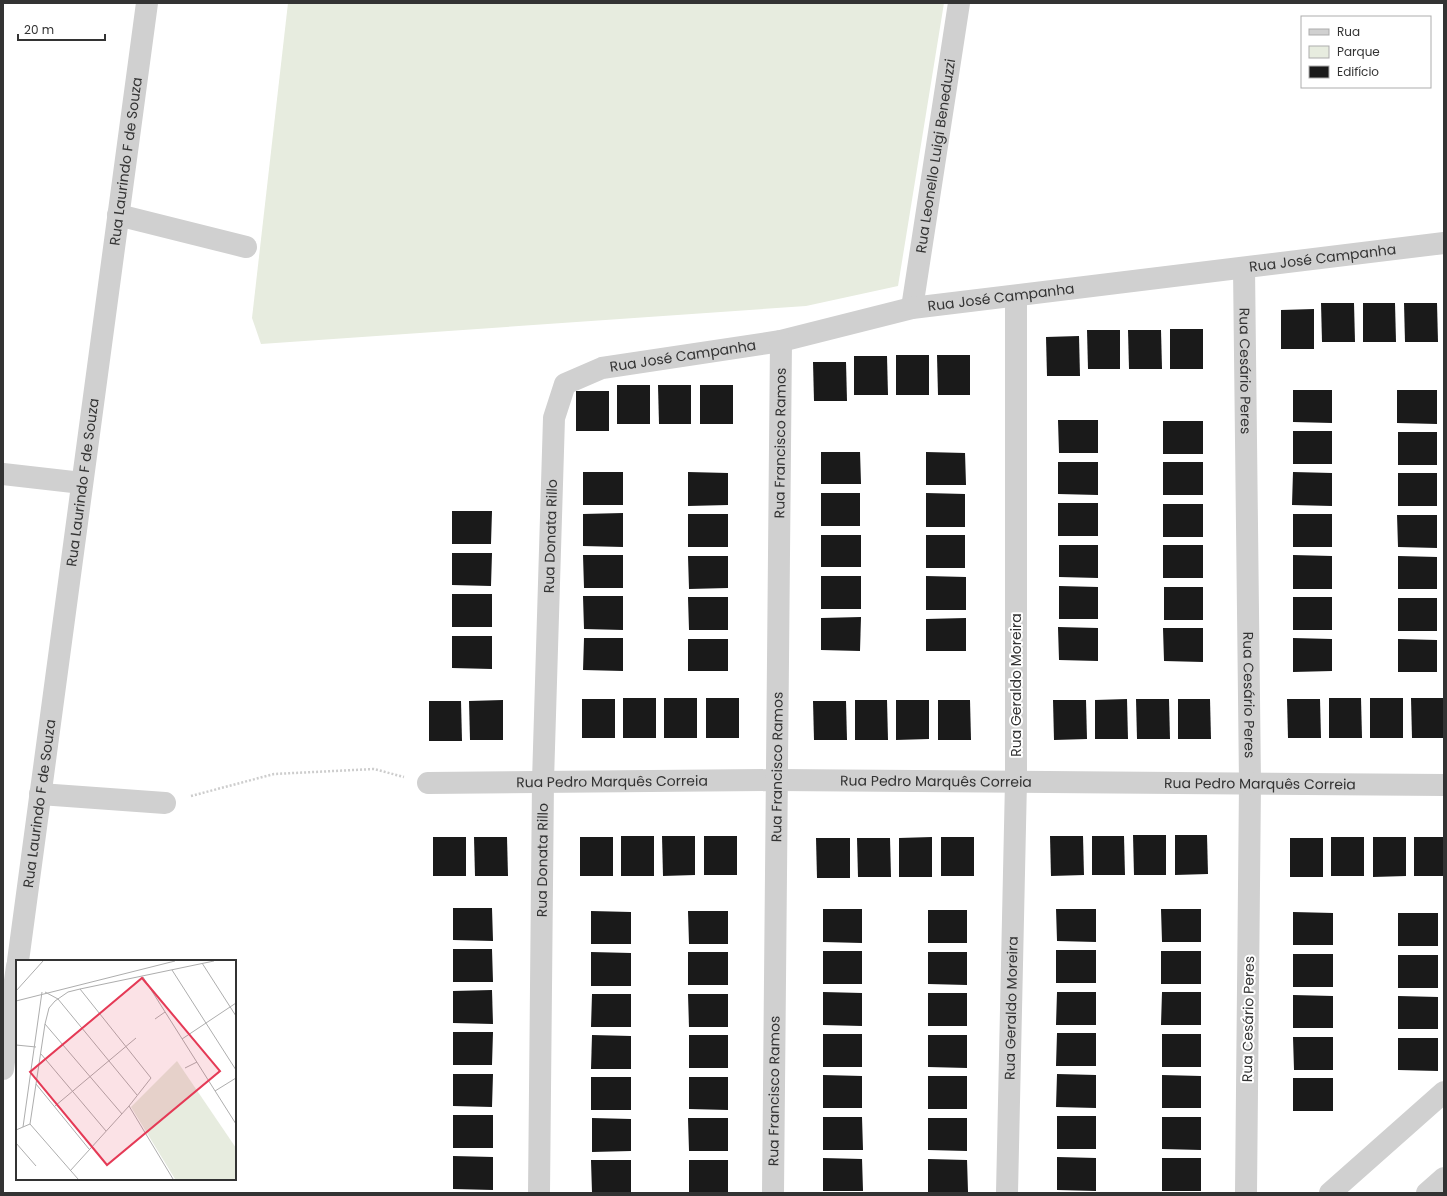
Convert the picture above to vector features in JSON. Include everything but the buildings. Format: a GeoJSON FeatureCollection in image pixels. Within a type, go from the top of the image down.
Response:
{"type":"FeatureCollection","features":[{"type":"Feature","properties":{"kind":"street","name":"Rua Laurindo F de Souza"},"geometry":{"type":"LineString","coordinates":[[18,960],[147,3]]}},
{"type":"Feature","properties":{"kind":"street","name":"Rua Leonello Luigi Beneduzzi"},"geometry":{"type":"LineString","coordinates":[[912,308],[959,3]]}},
{"type":"Feature","properties":{"kind":"street"},"geometry":{"type":"LineString","coordinates":[[118,215],[246,246]]}},
{"type":"Feature","properties":{"kind":"street","name":"Rua José Campanha"},"geometry":{"type":"LineString","coordinates":[[565,384],[602,368],[781,340],[912,308],[1444,243]]}},
{"type":"Feature","properties":{"kind":"street","name":"Rua Cesário Peres"},"geometry":{"type":"LineString","coordinates":[[1244,268],[1250,783],[1246,1193]]}},
{"type":"Feature","properties":{"kind":"street","name":"Rua Geraldo Moreira"},"geometry":{"type":"LineString","coordinates":[[1007,1193],[1016,781],[1016,296]]}},
{"type":"Feature","properties":{"kind":"street","name":"Rua Francisco Ramos"},"geometry":{"type":"LineString","coordinates":[[773,1193],[781,340]]}},
{"type":"Feature","properties":{"kind":"street","name":"Rua Donata Rillo"},"geometry":{"type":"LineString","coordinates":[[539,1193],[543,781],[554,418],[565,384]]}},
{"type":"Feature","properties":{"kind":"street"},"geometry":{"type":"LineString","coordinates":[[3,474],[82,484]]}},
{"type":"Feature","properties":{"kind":"street","name":"Rua Pedro Marquês Correia"},"geometry":{"type":"LineString","coordinates":[[428,783],[777,780],[1444,785]]}},
{"type":"Feature","properties":{"kind":"street"},"geometry":{"type":"LineString","coordinates":[[40,794],[165,803]]}},
{"type":"Feature","properties":{"kind":"street"},"geometry":{"type":"LineString","coordinates":[[3,1069],[16,973]]}},
{"type":"Feature","properties":{"kind":"street"},"geometry":{"type":"LineString","coordinates":[[1330,1193],[1444,1092]]}},
{"type":"Feature","properties":{"kind":"street"},"geometry":{"type":"LineString","coordinates":[[1427,1193],[1444,1178]]}},
{"type":"Feature","properties":{"kind":"path"},"geometry":{"type":"LineString","coordinates":[[165,803],[274,774],[374,769],[428,783]]}},
{"type":"Feature","properties":{"kind":"green space"},"geometry":{"type":"Polygon","coordinates":[[[288,3],[944,3],[898,286],[806,306],[261,344],[252,318],[288,3]]]}}]}
